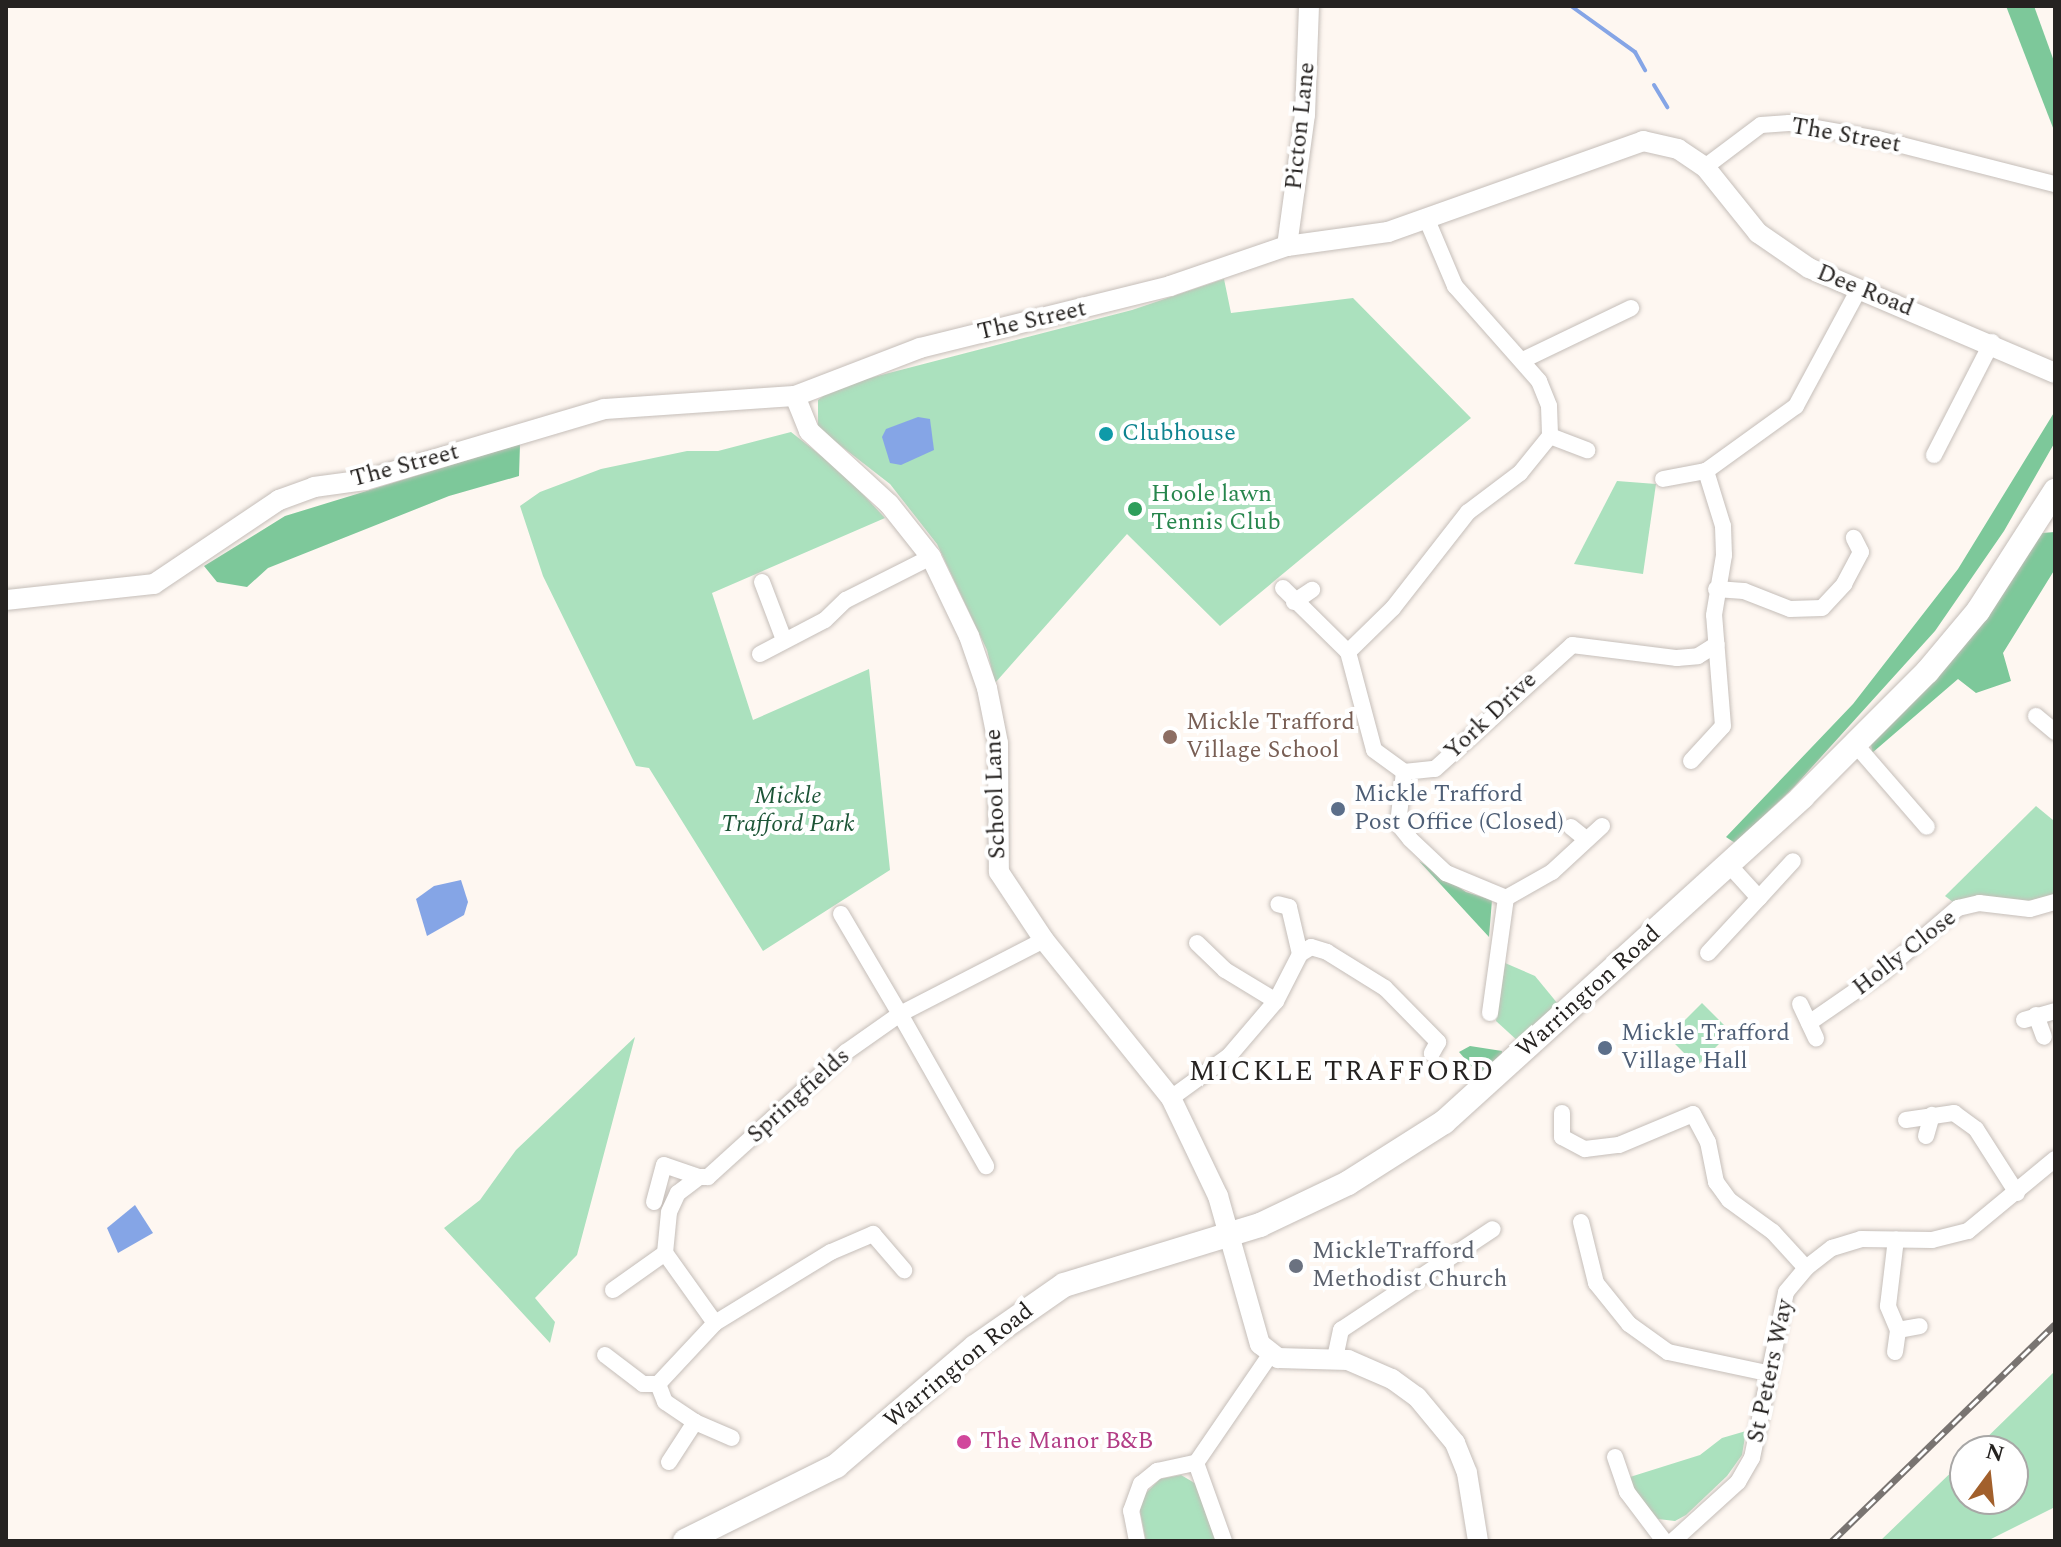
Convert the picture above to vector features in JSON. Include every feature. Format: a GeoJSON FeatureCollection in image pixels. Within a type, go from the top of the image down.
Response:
{"type":"FeatureCollection","features":[{"type":"Feature","properties":{"kind":"main road","name":"Warrington Road"},"geometry":{"type":"LineString","coordinates":[[685,1541],[836,1466],[975,1347],[1064,1285],[1231,1234],[1348,1183],[1444,1122],[1729,865],[1856,745],[1978,611],[2055,491]]}},
{"type":"Feature","properties":{"kind":"street","name":"Picton Lane"},"geometry":{"type":"LineString","coordinates":[[1287,246],[1305,115],[1309,6]]}},
{"type":"Feature","properties":{"kind":"street","name":"The Street"},"geometry":{"type":"LineString","coordinates":[[6,600],[154,584],[279,500],[604,409],[795,396],[920,348],[1170,286],[1287,246],[1353,240],[1427,220],[1643,141],[1678,149],[1705,167],[1761,125],[1789,123],[1878,139],[2055,184]]}},
{"type":"Feature","properties":{"kind":"street","name":"Dee Road"},"geometry":{"type":"LineString","coordinates":[[1705,167],[1758,233],[1809,268],[1992,342],[2055,373]]}},
{"type":"Feature","properties":{"kind":"street"},"geometry":{"type":"LineString","coordinates":[[1348,652],[1393,608],[1468,512],[1520,473],[1550,436],[1549,406],[1523,360],[1455,286],[1427,220]]}},
{"type":"Feature","properties":{"kind":"street"},"geometry":{"type":"LineString","coordinates":[[1663,479],[1706,471],[1796,406],[1859,289]]}},
{"type":"Feature","properties":{"kind":"street"},"geometry":{"type":"LineString","coordinates":[[1523,360],[1631,308]]}},
{"type":"Feature","properties":{"kind":"street"},"geometry":{"type":"LineString","coordinates":[[1934,455],[1992,342]]}},
{"type":"Feature","properties":{"kind":"street","name":"School Lane"},"geometry":{"type":"LineString","coordinates":[[795,396],[809,431],[889,504],[931,557],[969,636],[987,688],[998,743],[999,872],[1044,940],[1171,1098],[1205,1162],[1231,1234],[1260,1344],[1270,1355]]}},
{"type":"Feature","properties":{"kind":"street"},"geometry":{"type":"LineString","coordinates":[[1550,436],[1587,450]]}},
{"type":"Feature","properties":{"kind":"street"},"geometry":{"type":"LineString","coordinates":[[1691,761],[1723,726],[1716,589],[1724,555],[1723,526],[1706,471]]}},
{"type":"Feature","properties":{"kind":"street"},"geometry":{"type":"LineString","coordinates":[[1716,589],[1744,591],[1790,609],[1822,608],[1844,584],[1861,552],[1854,538]]}},
{"type":"Feature","properties":{"kind":"street"},"geometry":{"type":"LineString","coordinates":[[760,654],[931,557]]}},
{"type":"Feature","properties":{"kind":"street"},"geometry":{"type":"LineString","coordinates":[[762,582],[784,640]]}},
{"type":"Feature","properties":{"kind":"street"},"geometry":{"type":"LineString","coordinates":[[1283,588],[1348,652],[1374,750],[1404,772],[1398,824],[1446,873],[1506,898]]}},
{"type":"Feature","properties":{"kind":"street"},"geometry":{"type":"LineString","coordinates":[[1294,602],[1312,590]]}},
{"type":"Feature","properties":{"kind":"street","name":"York Drive"},"geometry":{"type":"LineString","coordinates":[[1404,772],[1435,769],[1572,645],[1677,658],[1698,656],[1717,644]]}},
{"type":"Feature","properties":{"kind":"street"},"geometry":{"type":"LineString","coordinates":[[2036,716],[2055,732]]}},
{"type":"Feature","properties":{"kind":"street"},"geometry":{"type":"LineString","coordinates":[[1856,745],[1927,827]]}},
{"type":"Feature","properties":{"kind":"street"},"geometry":{"type":"LineString","coordinates":[[1506,898],[1552,872],[1602,826]]}},
{"type":"Feature","properties":{"kind":"street"},"geometry":{"type":"LineString","coordinates":[[1571,827],[1586,839]]}},
{"type":"Feature","properties":{"kind":"street"},"geometry":{"type":"LineString","coordinates":[[1708,953],[1793,861]]}},
{"type":"Feature","properties":{"kind":"street"},"geometry":{"type":"LineString","coordinates":[[1729,865],[1759,898]]}},
{"type":"Feature","properties":{"kind":"street"},"geometry":{"type":"LineString","coordinates":[[1490,1013],[1506,898]]}},
{"type":"Feature","properties":{"kind":"street","name":"Holly Close"},"geometry":{"type":"LineString","coordinates":[[1800,1004],[1812,1030],[1958,908],[1979,903],[2030,909],[2055,902]]}},
{"type":"Feature","properties":{"kind":"street"},"geometry":{"type":"LineString","coordinates":[[1290,904],[1300,954]]}},
{"type":"Feature","properties":{"kind":"street"},"geometry":{"type":"LineString","coordinates":[[841,914],[986,1166]]}},
{"type":"Feature","properties":{"kind":"street","name":"Springfields"},"geometry":{"type":"LineString","coordinates":[[665,1253],[669,1212],[678,1193],[699,1177],[708,1177],[846,1052],[900,1014],[1044,940]]}},
{"type":"Feature","properties":{"kind":"street"},"geometry":{"type":"LineString","coordinates":[[1197,943],[1225,970],[1276,1001]]}},
{"type":"Feature","properties":{"kind":"street"},"geometry":{"type":"LineString","coordinates":[[1171,1098],[1229,1056],[1276,1001],[1300,954],[1311,947],[1327,952],[1385,988],[1438,1042],[1432,1053]]}},
{"type":"Feature","properties":{"kind":"street"},"geometry":{"type":"LineString","coordinates":[[2044,1037],[2030,1018],[2055,1011]]}},
{"type":"Feature","properties":{"kind":"street"},"geometry":{"type":"LineString","coordinates":[[1562,1113],[1562,1137],[1585,1149],[1619,1145],[1693,1114],[1708,1142],[1716,1182],[1729,1200],[1773,1232],[1806,1268]]}},
{"type":"Feature","properties":{"kind":"street"},"geometry":{"type":"LineString","coordinates":[[1906,1120],[1954,1113],[1976,1129],[2017,1193]]}},
{"type":"Feature","properties":{"kind":"street"},"geometry":{"type":"LineString","coordinates":[[1926,1136],[1932,1115]]}},
{"type":"Feature","properties":{"kind":"street","name":"St Peters Way"},"geometry":{"type":"LineString","coordinates":[[1673,1541],[1738,1482],[1752,1458],[1786,1292],[1806,1268],[1832,1248],[1861,1239],[1932,1240],[1968,1231],[2055,1159]]}},
{"type":"Feature","properties":{"kind":"street"},"geometry":{"type":"LineString","coordinates":[[654,1202],[664,1165],[699,1177]]}},
{"type":"Feature","properties":{"kind":"street"},"geometry":{"type":"LineString","coordinates":[[1581,1222],[1596,1283],[1629,1324],[1668,1352],[1767,1373]]}},
{"type":"Feature","properties":{"kind":"street"},"geometry":{"type":"LineString","coordinates":[[1335,1358],[1341,1330],[1493,1229]]}},
{"type":"Feature","properties":{"kind":"street"},"geometry":{"type":"LineString","coordinates":[[605,1355],[643,1384],[658,1384],[715,1323],[873,1234],[904,1270]]}},
{"type":"Feature","properties":{"kind":"street"},"geometry":{"type":"LineString","coordinates":[[1895,1352],[1898,1330],[1888,1306],[1896,1239]]}},
{"type":"Feature","properties":{"kind":"street"},"geometry":{"type":"LineString","coordinates":[[613,1290],[665,1253],[715,1323]]}},
{"type":"Feature","properties":{"kind":"street"},"geometry":{"type":"LineString","coordinates":[[1898,1330],[1920,1326]]}},
{"type":"Feature","properties":{"kind":"street"},"geometry":{"type":"LineString","coordinates":[[1137,1541],[1131,1511],[1141,1484],[1157,1471],[1196,1463],[1270,1355],[1290,1360],[1335,1358],[1392,1379],[1437,1416],[1467,1473],[1478,1541]]}},
{"type":"Feature","properties":{"kind":"street"},"geometry":{"type":"LineString","coordinates":[[658,1384],[665,1402],[695,1422],[732,1438]]}},
{"type":"Feature","properties":{"kind":"street"},"geometry":{"type":"LineString","coordinates":[[669,1462],[695,1422]]}},
{"type":"Feature","properties":{"kind":"street"},"geometry":{"type":"LineString","coordinates":[[1615,1457],[1627,1492],[1664,1541]]}},
{"type":"Feature","properties":{"kind":"street"},"geometry":{"type":"LineString","coordinates":[[1196,1463],[1224,1541]]}},
{"type":"Feature","properties":{"kind":"green space"},"geometry":{"type":"Polygon","coordinates":[[[2006,6],[2034,6],[2055,64],[2055,133],[2006,6]]]}},
{"type":"Feature","properties":{"kind":"green space","name":"Hoole lawn Tennis Club"},"geometry":{"type":"Polygon","coordinates":[[[1224,279],[1231,313],[1353,298],[1471,418],[1220,626],[1127,534],[995,683],[987,650],[937,544],[890,484],[818,428],[818,400],[835,387],[1132,310],[1224,279]]]}},
{"type":"Feature","properties":{"kind":"green space"},"geometry":{"type":"Polygon","coordinates":[[[2055,411],[2055,442],[2004,531],[1935,631],[1793,788],[1735,843],[1726,837],[1853,704],[1958,569],[2055,411]]]}},
{"type":"Feature","properties":{"kind":"green space","name":"Mickle Trafford Park"},"geometry":{"type":"Polygon","coordinates":[[[791,432],[843,473],[885,518],[712,593],[753,720],[869,669],[890,870],[763,951],[649,768],[636,766],[543,576],[520,506],[540,492],[601,469],[687,451],[718,451],[791,432]]]}},
{"type":"Feature","properties":{"kind":"green space"},"geometry":{"type":"Polygon","coordinates":[[[520,444],[519,476],[449,496],[268,568],[247,587],[217,582],[204,566],[285,516],[520,444]]]}},
{"type":"Feature","properties":{"kind":"green space"},"geometry":{"type":"Polygon","coordinates":[[[1617,481],[1656,484],[1643,574],[1574,564],[1617,481]]]}},
{"type":"Feature","properties":{"kind":"green space"},"geometry":{"type":"Polygon","coordinates":[[[2055,532],[2055,569],[2003,653],[2011,681],[1976,693],[1958,679],[1872,753],[1871,744],[2042,533],[2055,532]]]}},
{"type":"Feature","properties":{"kind":"green space"},"geometry":{"type":"Polygon","coordinates":[[[2036,806],[2053,820],[2055,895],[2013,904],[1953,902],[1945,896],[2036,806]]]}},
{"type":"Feature","properties":{"kind":"green space"},"geometry":{"type":"Polygon","coordinates":[[[1419,861],[1466,892],[1492,900],[1489,937],[1419,861]]]}},
{"type":"Feature","properties":{"kind":"green space"},"geometry":{"type":"Polygon","coordinates":[[[1505,963],[1535,976],[1558,1004],[1519,1042],[1496,1021],[1505,963]]]}},
{"type":"Feature","properties":{"kind":"green space"},"geometry":{"type":"Polygon","coordinates":[[[1702,1003],[1731,1032],[1697,1066],[1668,1037],[1702,1003]]]}},
{"type":"Feature","properties":{"kind":"green space"},"geometry":{"type":"Polygon","coordinates":[[[635,1037],[577,1255],[535,1298],[555,1322],[550,1343],[444,1228],[480,1200],[516,1150],[635,1037]]]}},
{"type":"Feature","properties":{"kind":"green space"},"geometry":{"type":"Polygon","coordinates":[[[1470,1046],[1502,1051],[1502,1058],[1480,1076],[1459,1052],[1470,1046]]]}},
{"type":"Feature","properties":{"kind":"green space"},"geometry":{"type":"Polygon","coordinates":[[[2055,1371],[2055,1507],[1987,1541],[1880,1541],[1949,1474],[1949,1515],[2029,1515],[2029,1435],[1989,1435],[2055,1371]]]}},
{"type":"Feature","properties":{"kind":"green space"},"geometry":{"type":"Polygon","coordinates":[[[1746,1431],[1742,1455],[1727,1476],[1686,1515],[1675,1521],[1658,1519],[1634,1491],[1630,1477],[1700,1455],[1722,1438],[1746,1431]]]}},
{"type":"Feature","properties":{"kind":"green space"},"geometry":{"type":"Polygon","coordinates":[[[1181,1475],[1198,1485],[1216,1541],[1146,1541],[1138,1501],[1160,1479],[1181,1475]]]}},
{"type":"Feature","properties":{"kind":"water"},"geometry":{"type":"Polygon","coordinates":[[[918,417],[930,419],[934,450],[901,465],[890,463],[882,437],[886,429],[918,417]]]}},
{"type":"Feature","properties":{"kind":"water"},"geometry":{"type":"Polygon","coordinates":[[[461,880],[468,902],[464,915],[427,936],[416,899],[434,886],[461,880]]]}},
{"type":"Feature","properties":{"kind":"water"},"geometry":{"type":"Polygon","coordinates":[[[135,1205],[153,1233],[118,1253],[107,1228],[135,1205]]]}},
{"type":"Feature","properties":{"kind":"waterway"},"geometry":{"type":"LineString","coordinates":[[1571,6],[1635,52],[1645,70]]}},
{"type":"Feature","properties":{"kind":"waterway"},"geometry":{"type":"LineString","coordinates":[[1654,85],[1667,107]]}},
{"type":"Feature","properties":{"kind":"railway"},"geometry":{"type":"LineString","coordinates":[[1832,1541],[2055,1324]]}},
{"type":"Feature","properties":{"kind":"place","name":"Clubhouse"},"geometry":{"type":"Point","coordinates":[1106,434]}},
{"type":"Feature","properties":{"kind":"place","name":"Hoole lawn Tennis Club"},"geometry":{"type":"Point","coordinates":[1135,509]}},
{"type":"Feature","properties":{"kind":"place","name":"Mickle Trafford Village School"},"geometry":{"type":"Point","coordinates":[1170,737]}},
{"type":"Feature","properties":{"kind":"place","name":"Mickle Trafford Post Office (Closed)"},"geometry":{"type":"Point","coordinates":[1338,809]}},
{"type":"Feature","properties":{"kind":"place","name":"Mickle Trafford Village Hall"},"geometry":{"type":"Point","coordinates":[1605,1048]}},
{"type":"Feature","properties":{"kind":"place","name":"MickleTrafford Methodist Church"},"geometry":{"type":"Point","coordinates":[1296,1266]}},
{"type":"Feature","properties":{"kind":"place","name":"The Manor B&B"},"geometry":{"type":"Point","coordinates":[964,1442]}},
{"type":"Feature","properties":{"kind":"district","name":"MICKLE TRAFFORD"},"geometry":{"type":"Point","coordinates":[1342,1072]}}]}
